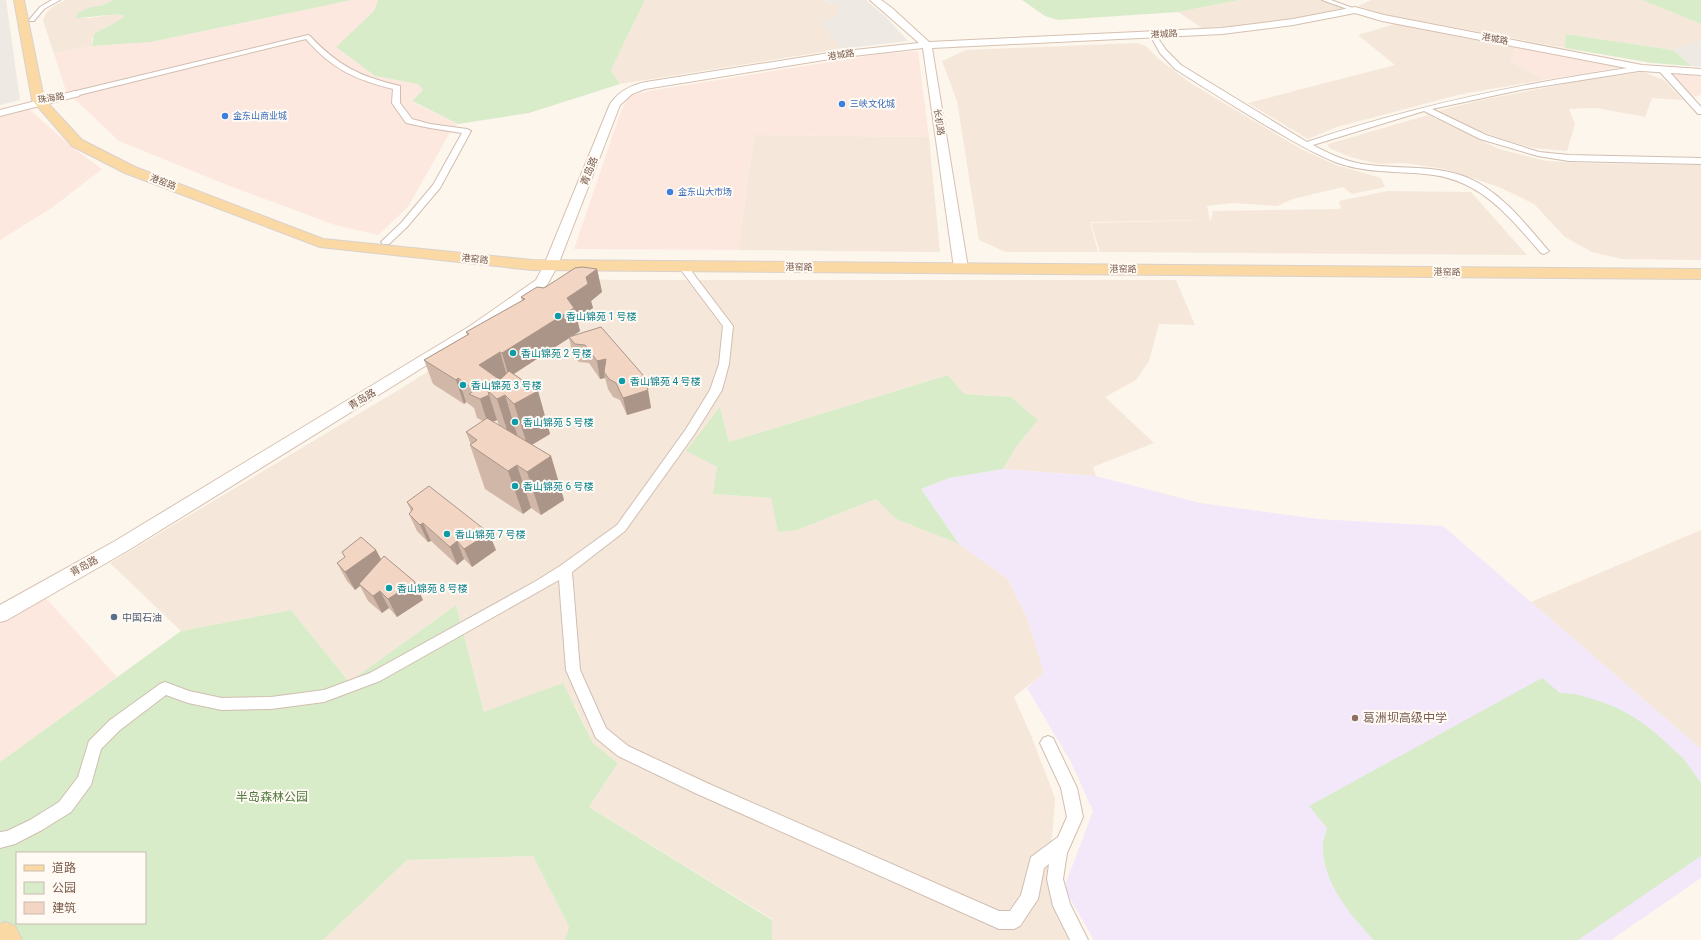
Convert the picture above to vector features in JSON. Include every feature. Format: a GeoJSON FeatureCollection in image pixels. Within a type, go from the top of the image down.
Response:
{"type":"FeatureCollection","features":[{"type":"Feature","properties":{"kind":"main road"},"geometry":{"type":"LineString","coordinates":[[19,0],[46,100]]}},
{"type":"Feature","properties":{"kind":"main road","name":"港窑路"},"geometry":{"type":"LineString","coordinates":[[29,0],[46,100],[77,143],[130,170],[320,242],[532,265],[552,262],[1701,267]]}},
{"type":"Feature","properties":{"kind":"main road","name":"港窑路"},"geometry":{"type":"LineString","coordinates":[[46,100],[89,140],[141,165],[329,236],[552,262],[684,266],[960,264],[1701,274]]}},
{"type":"Feature","properties":{"kind":"street"},"geometry":{"type":"LineString","coordinates":[[32,20],[42,8],[57,0]]}},
{"type":"Feature","properties":{"kind":"street"},"geometry":{"type":"LineString","coordinates":[[874,0],[889,10],[927,45]]}},
{"type":"Feature","properties":{"kind":"street"},"geometry":{"type":"LineString","coordinates":[[1325,0],[1355,10]]}},
{"type":"Feature","properties":{"kind":"street","name":"港城路"},"geometry":{"type":"LineString","coordinates":[[624,94],[635,88],[654,84],[836,55],[927,45],[1222,31],[1293,22],[1355,10],[1382,18],[1642,68],[1701,72]]}},
{"type":"Feature","properties":{"kind":"street"},"geometry":{"type":"LineString","coordinates":[[1153,35],[1163,50],[1178,67],[1305,145],[1339,160],[1360,167],[1386,170],[1426,171],[1447,174],[1466,180],[1484,189],[1495,198],[1544,251]]}},
{"type":"Feature","properties":{"kind":"street"},"geometry":{"type":"LineString","coordinates":[[75,94],[308,37],[322,53],[341,69],[375,83],[397,88],[396,103],[409,121],[430,126],[467,131],[437,186],[404,225],[386,242]]}},
{"type":"Feature","properties":{"kind":"street","name":"长机路"},"geometry":{"type":"LineString","coordinates":[[927,45],[960,264]]}},
{"type":"Feature","properties":{"kind":"street"},"geometry":{"type":"LineString","coordinates":[[1305,145],[1370,124],[1447,103],[1538,85],[1642,68]]}},
{"type":"Feature","properties":{"kind":"street"},"geometry":{"type":"LineString","coordinates":[[1663,70],[1701,112]]}},
{"type":"Feature","properties":{"kind":"street","name":"珠海路"},"geometry":{"type":"LineString","coordinates":[[0,109],[75,94]]}},
{"type":"Feature","properties":{"kind":"street","name":"青岛路"},"geometry":{"type":"LineString","coordinates":[[0,614],[121,546],[476,329],[542,282],[552,262],[615,104],[624,94]]}},
{"type":"Feature","properties":{"kind":"street","name":"珠海路"},"geometry":{"type":"LineString","coordinates":[[0,113],[46,100]]}},
{"type":"Feature","properties":{"kind":"street"},"geometry":{"type":"LineString","coordinates":[[1426,109],[1483,137],[1538,154],[1569,158],[1701,161]]}},
{"type":"Feature","properties":{"kind":"street"},"geometry":{"type":"LineString","coordinates":[[0,840],[9,838],[36,825],[65,807],[84,780],[94,746],[115,725],[165,688],[188,697],[222,704],[271,703],[324,696],[375,677],[541,585],[565,570],[621,528],[690,432],[716,390],[724,364],[728,326],[684,266]]}},
{"type":"Feature","properties":{"kind":"street"},"geometry":{"type":"LineString","coordinates":[[565,570],[573,670],[600,733],[623,751],[701,788],[999,920],[1014,920],[1029,899],[1037,863],[1064,842]]}},
{"type":"Feature","properties":{"kind":"street"},"geometry":{"type":"LineString","coordinates":[[1048,743],[1069,788],[1075,817],[1059,854],[1054,879],[1062,906],[1079,940]]}},
{"type":"Feature","properties":{"kind":"shaded area"},"geometry":{"type":"Polygon","coordinates":[[[0,0],[6,0],[20,100],[0,105],[0,0]]]}},
{"type":"Feature","properties":{"kind":"shaded area"},"geometry":{"type":"Polygon","coordinates":[[[66,0],[113,0],[103,5],[90,7],[77,13],[76,18],[90,18],[110,15],[126,16],[116,23],[103,28],[92,38],[92,46],[54,54],[43,20],[47,12],[55,5],[66,0]]]}},
{"type":"Feature","properties":{"kind":"shaded area","name":"金东山商业城"},"geometry":{"type":"Polygon","coordinates":[[[352,0],[378,0],[375,11],[336,47],[375,76],[418,84],[423,90],[412,102],[458,124],[449,134],[408,207],[378,235],[335,225],[227,185],[119,141],[66,91],[54,54],[92,46],[151,42],[352,0]]]}},
{"type":"Feature","properties":{"kind":"shaded area"},"geometry":{"type":"Polygon","coordinates":[[[645,0],[822,0],[840,7],[836,17],[820,22],[841,49],[620,84],[611,70],[645,0]]]}},
{"type":"Feature","properties":{"kind":"shaded area"},"geometry":{"type":"Polygon","coordinates":[[[823,0],[866,0],[886,17],[908,41],[841,49],[820,22],[836,17],[840,7],[823,0]]]}},
{"type":"Feature","properties":{"kind":"shaded area"},"geometry":{"type":"Polygon","coordinates":[[[1239,0],[1321,0],[1345,8],[1286,20],[1232,27],[1202,28],[1178,12],[1239,0]]]}},
{"type":"Feature","properties":{"kind":"shaded area"},"geometry":{"type":"Polygon","coordinates":[[[1371,0],[1642,0],[1701,24],[1701,41],[1673,50],[1567,34],[1565,48],[1386,15],[1358,6],[1371,0]]]}},
{"type":"Feature","properties":{"kind":"shaded area"},"geometry":{"type":"Polygon","coordinates":[[[1398,23],[1516,47],[1511,61],[1544,80],[1462,94],[1337,127],[1308,139],[1248,103],[1395,65],[1358,35],[1398,23]]]}},
{"type":"Feature","properties":{"kind":"shaded area"},"geometry":{"type":"Polygon","coordinates":[[[1701,41],[1701,67],[1691,66],[1673,50],[1701,41]]]}},
{"type":"Feature","properties":{"kind":"shaded area"},"geometry":{"type":"Polygon","coordinates":[[[1136,43],[1146,46],[1161,61],[1192,84],[1301,149],[1336,165],[1381,178],[1385,187],[1352,194],[1343,187],[1293,199],[1277,206],[1234,203],[1207,206],[1210,220],[1090,222],[1098,252],[1006,252],[979,240],[957,101],[942,61],[966,50],[1136,43]]]}},
{"type":"Feature","properties":{"kind":"shaded area"},"geometry":{"type":"Polygon","coordinates":[[[1516,47],[1621,67],[1544,80],[1511,61],[1516,47]]]}},
{"type":"Feature","properties":{"kind":"shaded area","name":"金东山大市场"},"geometry":{"type":"Polygon","coordinates":[[[918,51],[929,137],[754,135],[738,250],[574,249],[621,111],[629,96],[649,91],[879,54],[918,51]]]}},
{"type":"Feature","properties":{"kind":"shaded area"},"geometry":{"type":"Polygon","coordinates":[[[1643,72],[1664,80],[1683,100],[1652,98],[1645,117],[1596,108],[1569,109],[1575,124],[1567,151],[1533,148],[1502,139],[1475,129],[1437,111],[1482,100],[1580,81],[1643,72]]]}},
{"type":"Feature","properties":{"kind":"shaded area"},"geometry":{"type":"Polygon","coordinates":[[[1671,74],[1701,76],[1701,95],[1693,97],[1671,74]]]}},
{"type":"Feature","properties":{"kind":"shaded area"},"geometry":{"type":"Polygon","coordinates":[[[29,109],[73,148],[102,169],[53,207],[0,240],[0,117],[29,109]]]}},
{"type":"Feature","properties":{"kind":"shaded area"},"geometry":{"type":"Polygon","coordinates":[[[1428,115],[1499,149],[1546,161],[1701,165],[1701,260],[1622,259],[1592,252],[1565,237],[1534,204],[1499,187],[1445,169],[1404,163],[1379,164],[1350,157],[1329,148],[1328,144],[1428,115]]]}},
{"type":"Feature","properties":{"kind":"shaded area"},"geometry":{"type":"Polygon","coordinates":[[[754,135],[929,137],[940,252],[738,250],[754,135]]]}},
{"type":"Feature","properties":{"kind":"shaded area"},"geometry":{"type":"Polygon","coordinates":[[[1387,191],[1471,192],[1527,255],[1100,252],[1091,223],[1211,220],[1213,211],[1341,209],[1339,201],[1387,191]]]}},
{"type":"Feature","properties":{"kind":"shaded area"},"geometry":{"type":"Polygon","coordinates":[[[585,279],[1176,280],[1195,325],[1159,324],[1149,361],[1136,380],[1105,397],[1154,443],[1093,467],[1096,476],[1003,469],[1016,447],[1038,420],[1011,397],[964,394],[948,375],[729,442],[720,407],[687,451],[717,467],[714,494],[771,498],[797,530],[876,499],[896,519],[959,544],[1008,579],[1028,620],[1044,673],[1014,697],[1032,738],[1055,798],[1053,829],[1047,871],[1059,919],[1069,940],[772,940],[772,919],[589,807],[618,763],[593,743],[575,705],[484,712],[456,605],[349,682],[291,610],[181,631],[110,563],[400,389],[562,287],[585,279]]]}},
{"type":"Feature","properties":{"kind":"shaded area","name":"葛洲坝高级中学"},"geometry":{"type":"Polygon","coordinates":[[[1003,469],[1096,476],[1200,503],[1318,519],[1443,526],[1701,749],[1701,878],[1611,940],[1094,940],[1064,888],[1093,811],[1071,762],[1027,688],[1044,673],[1028,620],[1008,579],[959,544],[921,489],[949,478],[1003,469]]]}},
{"type":"Feature","properties":{"kind":"shaded area"},"geometry":{"type":"Polygon","coordinates":[[[1701,530],[1701,749],[1531,602],[1701,530]]]}},
{"type":"Feature","properties":{"kind":"shaded area"},"geometry":{"type":"Polygon","coordinates":[[[46,598],[117,677],[0,762],[0,623],[46,598]]]}},
{"type":"Feature","properties":{"kind":"shaded area"},"geometry":{"type":"Polygon","coordinates":[[[533,856],[569,927],[565,940],[323,940],[407,860],[533,856]]]}},
{"type":"Feature","properties":{"kind":"green space"},"geometry":{"type":"Polygon","coordinates":[[[113,0],[352,0],[151,42],[92,46],[94,34],[125,16],[109,15],[76,18],[77,13],[90,7],[103,5],[113,0]]]}},
{"type":"Feature","properties":{"kind":"green space"},"geometry":{"type":"Polygon","coordinates":[[[378,0],[645,0],[611,70],[620,84],[529,113],[458,124],[412,101],[423,90],[418,84],[375,76],[336,47],[374,11],[378,0]]]}},
{"type":"Feature","properties":{"kind":"green space"},"geometry":{"type":"Polygon","coordinates":[[[1022,0],[1239,0],[1178,12],[1058,20],[1045,16],[1022,0]]]}},
{"type":"Feature","properties":{"kind":"green space"},"geometry":{"type":"Polygon","coordinates":[[[1642,0],[1701,0],[1701,24],[1642,0]]]}},
{"type":"Feature","properties":{"kind":"green space"},"geometry":{"type":"Polygon","coordinates":[[[1566,34],[1673,50],[1691,66],[1652,63],[1565,48],[1566,34]]]}},
{"type":"Feature","properties":{"kind":"green space"},"geometry":{"type":"Polygon","coordinates":[[[948,375],[964,394],[1011,397],[1038,420],[1016,447],[1003,469],[949,478],[921,489],[959,544],[896,519],[876,499],[797,530],[778,532],[771,498],[713,494],[717,467],[686,451],[720,407],[729,442],[948,375]]]}},
{"type":"Feature","properties":{"kind":"green space","name":"半岛森林公园"},"geometry":{"type":"Polygon","coordinates":[[[456,605],[484,712],[563,683],[593,743],[618,763],[589,807],[772,920],[772,940],[565,940],[569,927],[533,856],[407,860],[323,940],[0,940],[0,762],[181,631],[291,610],[349,682],[456,605]]]}},
{"type":"Feature","properties":{"kind":"green space"},"geometry":{"type":"Polygon","coordinates":[[[1542,678],[1560,693],[1575,694],[1596,700],[1615,707],[1634,717],[1652,730],[1683,758],[1701,783],[1701,856],[1578,940],[1374,940],[1347,908],[1332,884],[1324,857],[1323,843],[1327,828],[1309,806],[1542,678]]]}},
{"type":"Feature","properties":{"kind":"building"},"geometry":{"type":"Polygon","coordinates":[[[582,267],[597,269],[586,277],[588,284],[567,298],[574,308],[502,353],[500,352],[479,365],[500,380],[488,391],[489,395],[480,399],[469,394],[475,390],[458,378],[456,380],[424,360],[469,334],[466,332],[525,299],[521,297],[537,287],[544,288],[575,268],[582,267]]]}},
{"type":"Feature","properties":{"kind":"building"},"geometry":{"type":"Polygon","coordinates":[[[601,327],[643,375],[648,390],[623,398],[616,383],[609,379],[604,372],[606,359],[597,361],[585,345],[575,344],[569,337],[601,327]]]}},
{"type":"Feature","properties":{"kind":"building"},"geometry":{"type":"Polygon","coordinates":[[[509,371],[538,391],[514,404],[505,395],[497,399],[488,391],[509,371]]]}},
{"type":"Feature","properties":{"kind":"building"},"geometry":{"type":"Polygon","coordinates":[[[487,418],[551,456],[527,472],[517,465],[508,471],[470,445],[477,440],[466,432],[487,418]]]}},
{"type":"Feature","properties":{"kind":"building"},"geometry":{"type":"Polygon","coordinates":[[[429,486],[489,533],[464,549],[457,541],[450,547],[423,523],[420,525],[409,514],[413,509],[407,502],[429,486]]]}},
{"type":"Feature","properties":{"kind":"building"},"geometry":{"type":"Polygon","coordinates":[[[361,537],[376,550],[345,572],[337,563],[345,557],[342,552],[361,537]]]}},
{"type":"Feature","properties":{"kind":"building"},"geometry":{"type":"Polygon","coordinates":[[[384,556],[415,582],[388,599],[380,591],[373,596],[359,584],[384,556]]]}},
{"type":"Feature","properties":{"kind":"place","name":"三峡文化城"},"geometry":{"type":"Point","coordinates":[842,104]}},
{"type":"Feature","properties":{"kind":"place","name":"金东山商业城"},"geometry":{"type":"Point","coordinates":[225,116]}},
{"type":"Feature","properties":{"kind":"place","name":"金东山大市场"},"geometry":{"type":"Point","coordinates":[670,192]}},
{"type":"Feature","properties":{"kind":"place","name":"香山锦苑 1 号楼"},"geometry":{"type":"Point","coordinates":[558,316]}},
{"type":"Feature","properties":{"kind":"place","name":"香山锦苑 2 号楼"},"geometry":{"type":"Point","coordinates":[513,353]}},
{"type":"Feature","properties":{"kind":"place","name":"香山锦苑 4 号楼"},"geometry":{"type":"Point","coordinates":[622,381]}},
{"type":"Feature","properties":{"kind":"place","name":"香山锦苑 3 号楼"},"geometry":{"type":"Point","coordinates":[463,385]}},
{"type":"Feature","properties":{"kind":"place","name":"香山锦苑 5 号楼"},"geometry":{"type":"Point","coordinates":[515,422]}},
{"type":"Feature","properties":{"kind":"place","name":"香山锦苑 6 号楼"},"geometry":{"type":"Point","coordinates":[515,486]}},
{"type":"Feature","properties":{"kind":"place","name":"香山锦苑 7 号楼"},"geometry":{"type":"Point","coordinates":[447,534]}},
{"type":"Feature","properties":{"kind":"place","name":"香山锦苑 8 号楼"},"geometry":{"type":"Point","coordinates":[389,588]}},
{"type":"Feature","properties":{"kind":"place","name":"中国石油"},"geometry":{"type":"Point","coordinates":[114,617]}},
{"type":"Feature","properties":{"kind":"place","name":"葛洲坝高级中学"},"geometry":{"type":"Point","coordinates":[1355,718]}}]}
